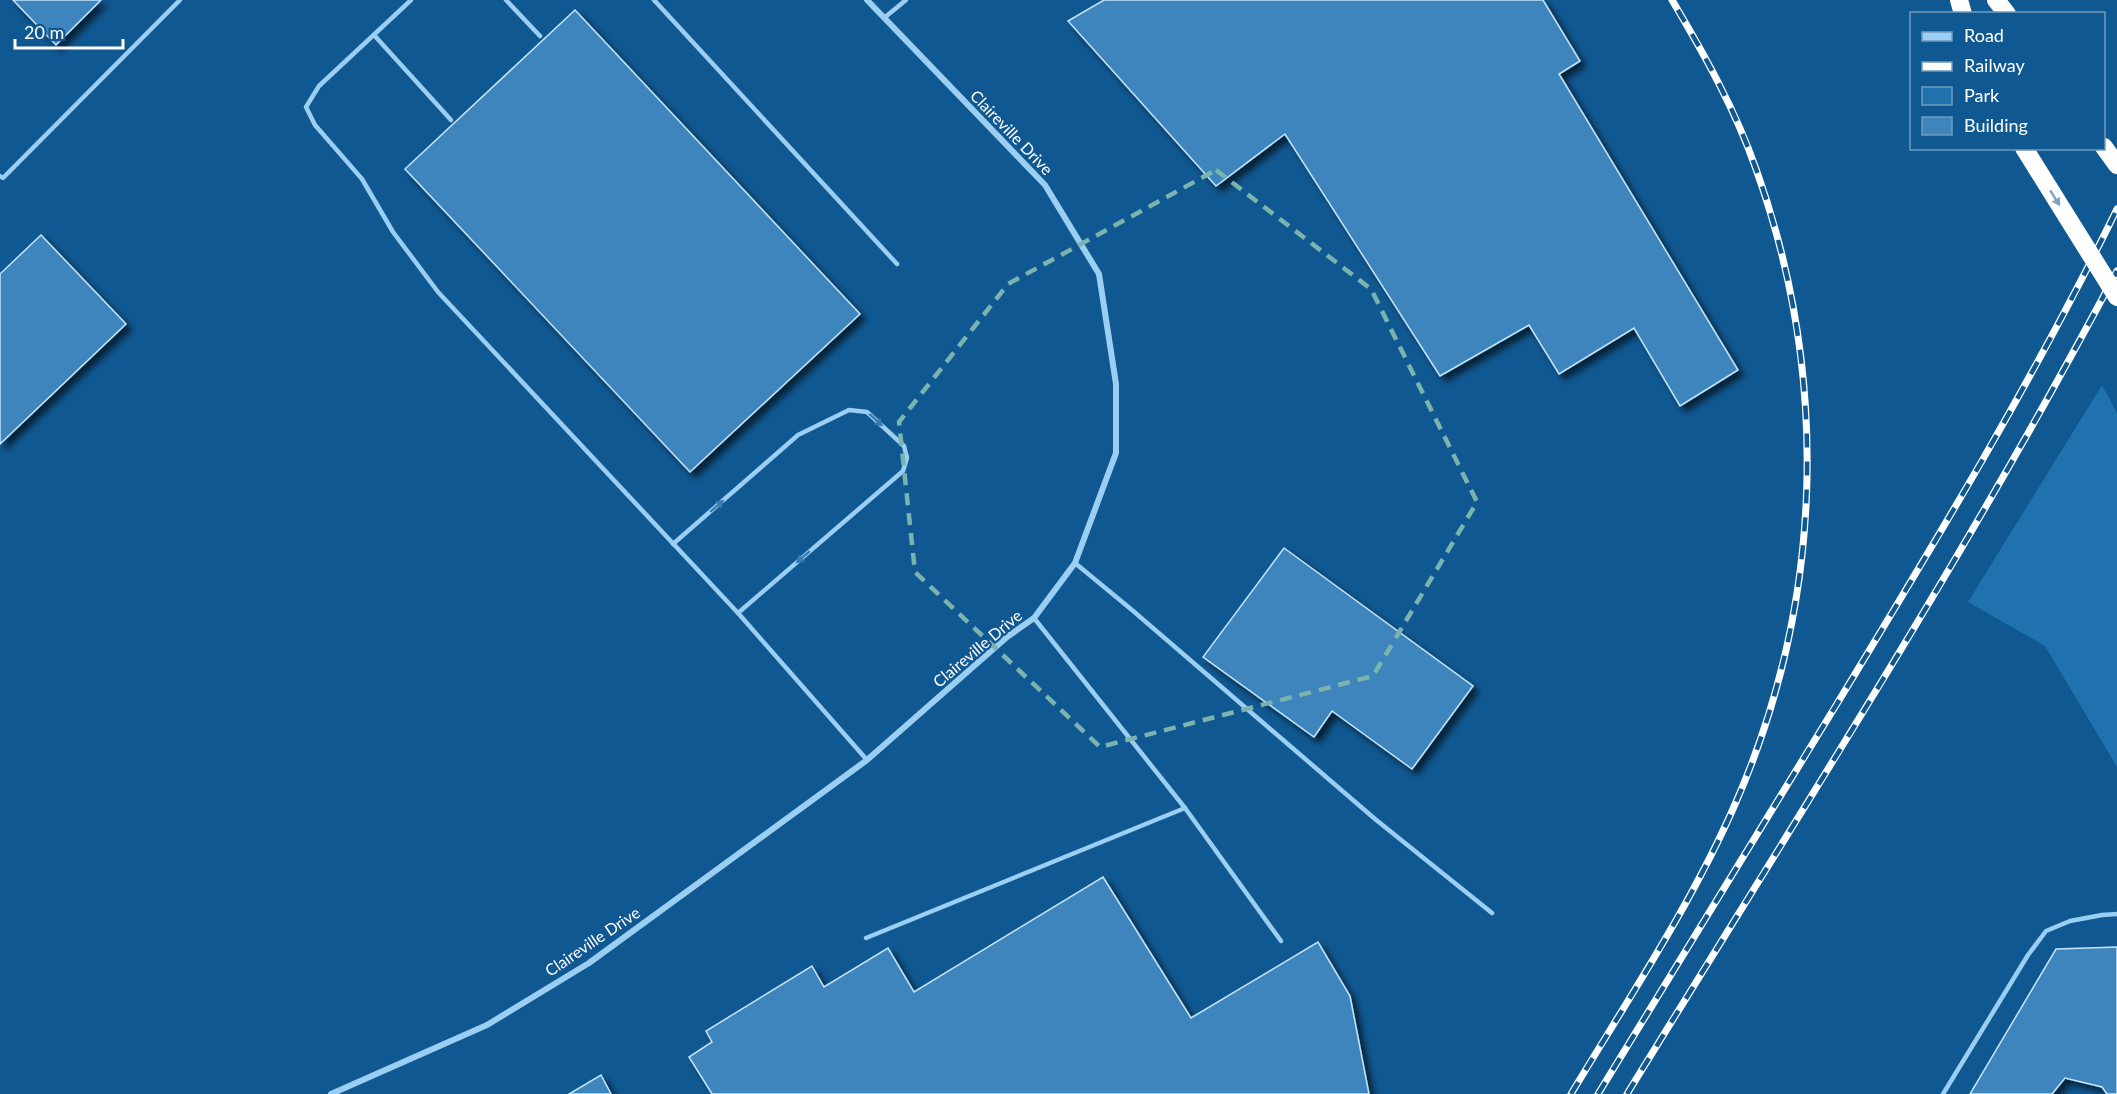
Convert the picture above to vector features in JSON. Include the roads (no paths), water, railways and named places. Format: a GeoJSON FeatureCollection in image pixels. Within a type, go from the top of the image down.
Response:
{"type":"FeatureCollection","features":[{"type":"Feature","properties":{"kind":"highway"},"geometry":{"type":"LineString","coordinates":[[1996,0],[2005,12]]}},
{"type":"Feature","properties":{"kind":"highway"},"geometry":{"type":"LineString","coordinates":[[2025,150],[2117,297]]}},
{"type":"Feature","properties":{"kind":"highway"},"geometry":{"type":"LineString","coordinates":[[2105,150],[2117,165]]}},
{"type":"Feature","properties":{"kind":"street","name":"Claireville Drive"},"geometry":{"type":"LineString","coordinates":[[331,1094],[487,1025],[589,963],[867,760],[1007,638],[1034,618],[1075,563],[1116,453],[1116,384],[1099,274],[1045,185],[867,0]]}},
{"type":"Feature","properties":{"kind":"lane"},"geometry":{"type":"LineString","coordinates":[[0,176],[3,178],[180,0]]}},
{"type":"Feature","properties":{"kind":"lane"},"geometry":{"type":"LineString","coordinates":[[411,0],[319,86],[306,107],[315,125],[362,179],[393,232],[438,292],[738,614],[867,760]]}},
{"type":"Feature","properties":{"kind":"lane"},"geometry":{"type":"LineString","coordinates":[[506,0],[540,36]]}},
{"type":"Feature","properties":{"kind":"lane"},"geometry":{"type":"LineString","coordinates":[[654,0],[897,264]]}},
{"type":"Feature","properties":{"kind":"lane"},"geometry":{"type":"LineString","coordinates":[[884,18],[906,0]]}},
{"type":"Feature","properties":{"kind":"lane"},"geometry":{"type":"LineString","coordinates":[[374,35],[451,120]]}},
{"type":"Feature","properties":{"kind":"lane"},"geometry":{"type":"LineString","coordinates":[[673,544],[798,435],[849,410],[867,412],[904,446],[907,458],[903,471],[738,614]]}},
{"type":"Feature","properties":{"kind":"lane"},"geometry":{"type":"LineString","coordinates":[[1075,563],[1375,819],[1492,913]]}},
{"type":"Feature","properties":{"kind":"lane"},"geometry":{"type":"LineString","coordinates":[[1034,618],[1185,808],[1281,941]]}},
{"type":"Feature","properties":{"kind":"lane"},"geometry":{"type":"LineString","coordinates":[[866,938],[1185,808]]}},
{"type":"Feature","properties":{"kind":"lane"},"geometry":{"type":"LineString","coordinates":[[1943,1094],[2028,955],[2046,931],[2070,921],[2102,915],[2117,915]]}},
{"type":"Feature","properties":{"kind":"railway"},"geometry":{"type":"LineString","coordinates":[[1571,1094],[1637,987],[1700,877],[1736,802],[1765,725],[1787,647],[1801,568],[1807,487],[1805,407],[1796,327],[1780,247],[1756,169],[1739,125],[1707,61],[1672,0]]}},
{"type":"Feature","properties":{"kind":"railway"},"geometry":{"type":"LineString","coordinates":[[1598,1094],[1946,523],[2017,399],[2117,209]]}},
{"type":"Feature","properties":{"kind":"railway"},"geometry":{"type":"LineString","coordinates":[[1627,1094],[1941,584],[2117,271]]}}]}
